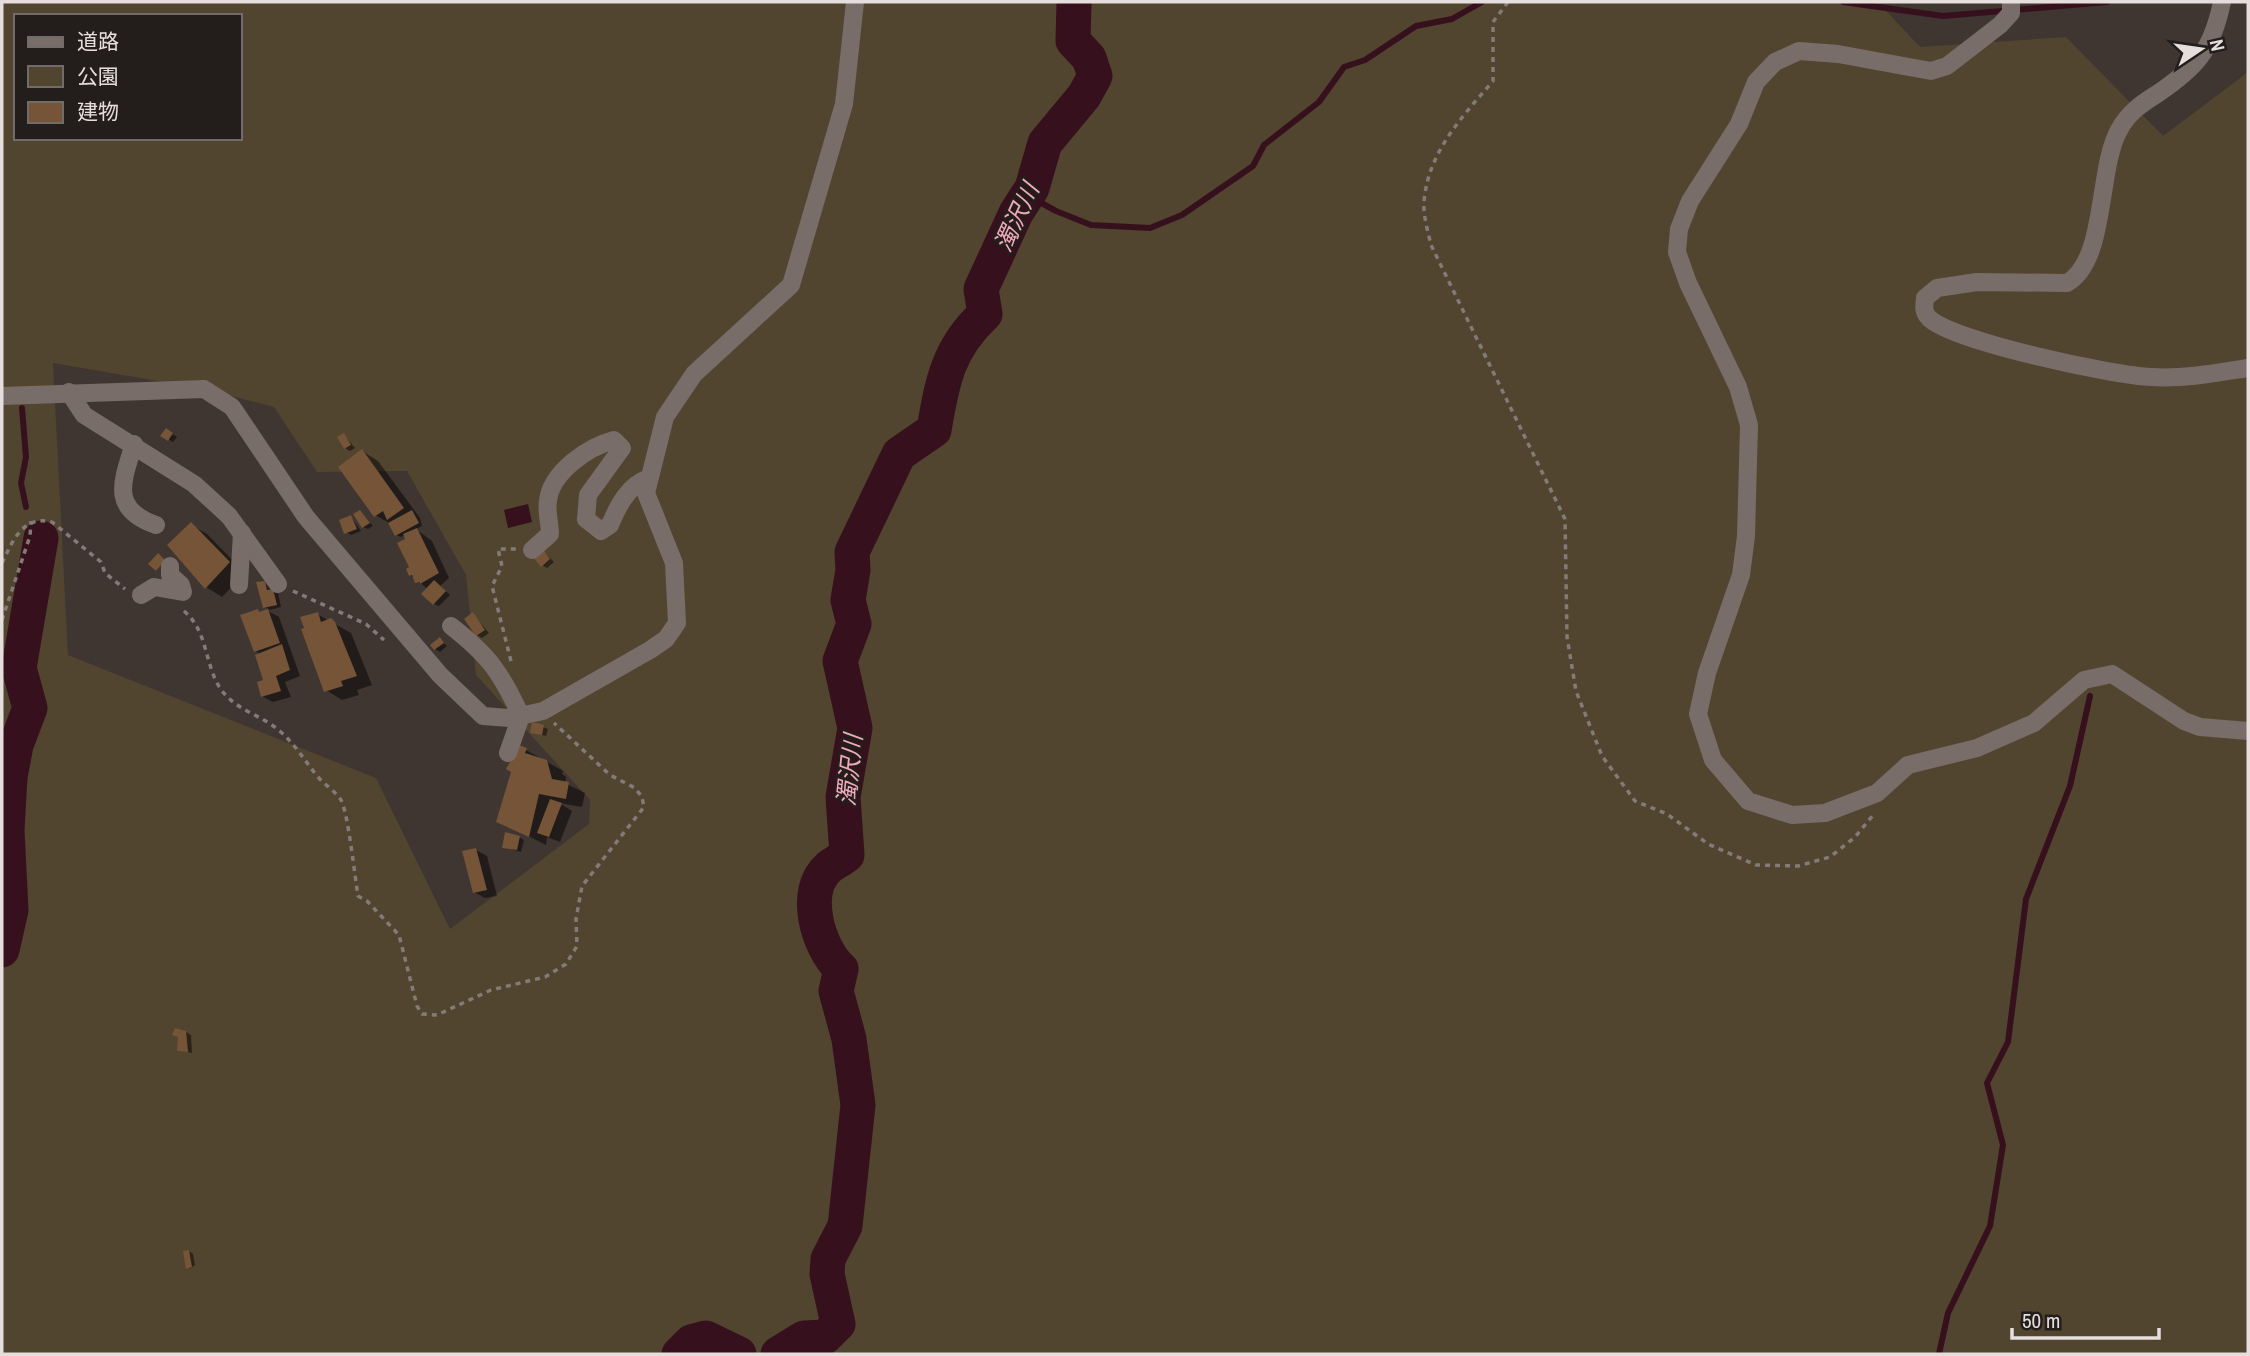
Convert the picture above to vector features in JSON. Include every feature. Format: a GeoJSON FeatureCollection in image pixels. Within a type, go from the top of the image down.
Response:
{"type":"FeatureCollection","features":[{"type":"Feature","properties":{"kind":"street"},"geometry":{"type":"LineString","coordinates":[[2,396],[204,389],[232,407],[306,517],[440,675],[483,716],[521,716],[543,711],[650,650],[666,639],[677,623],[674,563],[646,494],[665,417],[694,374],[791,285],[844,104],[855,2]]}},
{"type":"Feature","properties":{"kind":"street"},"geometry":{"type":"LineString","coordinates":[[2011,2],[2011,13],[2000,25],[1947,66],[1931,71],[1798,51],[1775,62],[1756,82],[1738,124],[1703,177],[1679,229],[1677,252],[1688,283],[1738,387],[1749,425],[1746,536],[1741,575],[1707,673],[1698,714],[1713,760],[1748,801],[1792,816],[1825,813],[1877,793],[1908,765],[1977,748],[2034,723],[2084,680],[2112,674],[2184,721],[2200,727],[2248,731]]}},
{"type":"Feature","properties":{"kind":"street"},"geometry":{"type":"LineString","coordinates":[[2222,2],[2215,32],[2196,64],[2131,111],[2119,130],[2111,148],[2089,255],[2078,277],[2067,283],[1977,282],[1937,288],[1925,298],[1923,308],[1929,318],[1954,332],[2090,370],[2152,377],[2197,376],[2248,368]]}},
{"type":"Feature","properties":{"kind":"street"},"geometry":{"type":"LineString","coordinates":[[69,392],[84,415],[194,484],[229,516],[278,584]]}},
{"type":"Feature","properties":{"kind":"street"},"geometry":{"type":"LineString","coordinates":[[533,550],[550,534],[548,501],[552,490],[579,457],[614,440],[622,448],[621,454],[588,495],[586,519],[601,531],[610,525],[618,505],[631,489],[649,478]]}},
{"type":"Feature","properties":{"kind":"street"},"geometry":{"type":"LineString","coordinates":[[134,444],[124,475],[124,501],[138,519],[156,525]]}},
{"type":"Feature","properties":{"kind":"street"},"geometry":{"type":"LineString","coordinates":[[239,585],[242,534]]}},
{"type":"Feature","properties":{"kind":"street"},"geometry":{"type":"LineString","coordinates":[[141,595],[154,587],[183,592],[181,585],[170,575],[170,566]]}},
{"type":"Feature","properties":{"kind":"street"},"geometry":{"type":"LineString","coordinates":[[451,626],[489,658],[521,716],[508,753]]}},
{"type":"Feature","properties":{"kind":"path"},"geometry":{"type":"LineString","coordinates":[[1508,2],[1493,22],[1493,81],[1458,122],[1433,159],[1424,203],[1430,245],[1564,519],[1567,637],[1576,691],[1602,755],[1635,801],[1667,814],[1708,844],[1756,865],[1798,866],[1830,858],[1875,814],[1877,793]]}},
{"type":"Feature","properties":{"kind":"path"},"geometry":{"type":"LineString","coordinates":[[2,620],[30,536],[31,522]]}},
{"type":"Feature","properties":{"kind":"path"},"geometry":{"type":"LineString","coordinates":[[2,563],[15,536],[31,522],[52,522],[101,562],[105,573],[119,587],[141,595]]}},
{"type":"Feature","properties":{"kind":"path"},"geometry":{"type":"LineString","coordinates":[[509,691],[512,683],[511,652],[492,586],[502,566],[498,549],[533,550]]}},
{"type":"Feature","properties":{"kind":"path"},"geometry":{"type":"LineString","coordinates":[[278,584],[366,624],[385,640]]}},
{"type":"Feature","properties":{"kind":"path"},"geometry":{"type":"LineString","coordinates":[[180,607],[194,619],[200,630],[218,685],[225,695],[250,714],[274,727],[296,747],[318,777],[342,801],[358,896],[399,935],[417,1006],[422,1014],[437,1015],[491,990],[545,977],[566,964],[577,946],[576,919],[582,886],[644,807],[635,788],[610,775],[543,711]]}},
{"type":"Feature","properties":{"kind":"green space"},"geometry":{"type":"Polygon","coordinates":[[[2,2],[1878,2],[1920,47],[2066,37],[2163,136],[2248,72],[2248,1354],[2,1354],[2,2]],[[53,363],[68,655],[376,778],[450,929],[589,824],[590,800],[476,675],[466,575],[407,471],[317,472],[274,407],[204,389],[53,363]]]}},
{"type":"Feature","properties":{"kind":"shaded area"},"geometry":{"type":"Polygon","coordinates":[[[528,504],[532,522],[508,528],[504,510],[528,504]]]}},
{"type":"Feature","properties":{"kind":"building"},"geometry":{"type":"Polygon","coordinates":[[[166,428],[173,433],[168,441],[160,436],[166,428]]]}},
{"type":"Feature","properties":{"kind":"building"},"geometry":{"type":"Polygon","coordinates":[[[344,433],[351,445],[344,449],[337,437],[344,433]]]}},
{"type":"Feature","properties":{"kind":"building"},"geometry":{"type":"Polygon","coordinates":[[[362,449],[404,508],[387,520],[383,511],[374,517],[338,467],[362,449]]]}},
{"type":"Feature","properties":{"kind":"building"},"geometry":{"type":"Polygon","coordinates":[[[360,510],[370,523],[362,528],[353,514],[360,510]]]}},
{"type":"Feature","properties":{"kind":"building"},"geometry":{"type":"Polygon","coordinates":[[[412,510],[419,523],[395,536],[388,523],[412,510]]]}},
{"type":"Feature","properties":{"kind":"building"},"geometry":{"type":"Polygon","coordinates":[[[351,515],[357,529],[344,534],[339,520],[351,515]]]}},
{"type":"Feature","properties":{"kind":"building"},"geometry":{"type":"Polygon","coordinates":[[[191,522],[230,562],[205,589],[167,545],[191,522]]]}},
{"type":"Feature","properties":{"kind":"building"},"geometry":{"type":"Polygon","coordinates":[[[417,528],[439,573],[420,584],[415,583],[412,575],[409,576],[406,569],[409,567],[397,543],[405,539],[403,534],[417,528]]]}},
{"type":"Feature","properties":{"kind":"building"},"geometry":{"type":"Polygon","coordinates":[[[543,549],[550,559],[541,567],[533,557],[543,549]]]}},
{"type":"Feature","properties":{"kind":"building"},"geometry":{"type":"Polygon","coordinates":[[[158,553],[165,560],[156,571],[148,564],[158,553]]]}},
{"type":"Feature","properties":{"kind":"building"},"geometry":{"type":"Polygon","coordinates":[[[434,580],[446,591],[433,605],[421,594],[434,580]]]}},
{"type":"Feature","properties":{"kind":"building"},"geometry":{"type":"Polygon","coordinates":[[[265,581],[267,590],[273,589],[277,605],[263,608],[256,582],[265,581]]]}},
{"type":"Feature","properties":{"kind":"building"},"geometry":{"type":"Polygon","coordinates":[[[258,609],[259,612],[268,609],[280,643],[254,652],[240,615],[258,609]]]}},
{"type":"Feature","properties":{"kind":"building"},"geometry":{"type":"Polygon","coordinates":[[[318,612],[321,622],[331,618],[335,622],[357,676],[341,681],[343,686],[324,692],[301,629],[304,628],[300,617],[318,612]]]}},
{"type":"Feature","properties":{"kind":"building"},"geometry":{"type":"Polygon","coordinates":[[[473,612],[485,630],[476,636],[464,619],[473,612]]]}},
{"type":"Feature","properties":{"kind":"building"},"geometry":{"type":"Polygon","coordinates":[[[440,637],[444,643],[434,650],[430,645],[440,637]]]}},
{"type":"Feature","properties":{"kind":"building"},"geometry":{"type":"Polygon","coordinates":[[[282,644],[290,670],[276,676],[281,691],[261,697],[257,682],[263,680],[255,655],[282,644]]]}},
{"type":"Feature","properties":{"kind":"building"},"geometry":{"type":"Polygon","coordinates":[[[532,722],[544,725],[542,735],[530,733],[532,722]]]}},
{"type":"Feature","properties":{"kind":"building"},"geometry":{"type":"Polygon","coordinates":[[[519,745],[527,748],[525,753],[547,760],[552,779],[569,782],[566,799],[539,794],[529,837],[496,822],[511,772],[506,769],[519,745]]]}},
{"type":"Feature","properties":{"kind":"building"},"geometry":{"type":"Polygon","coordinates":[[[550,799],[562,803],[549,837],[537,833],[550,799]]]}},
{"type":"Feature","properties":{"kind":"building"},"geometry":{"type":"Polygon","coordinates":[[[505,832],[520,836],[517,850],[502,848],[505,832]]]}},
{"type":"Feature","properties":{"kind":"building"},"geometry":{"type":"Polygon","coordinates":[[[476,848],[487,890],[473,893],[462,851],[476,848]]]}},
{"type":"Feature","properties":{"kind":"building"},"geometry":{"type":"Polygon","coordinates":[[[175,1028],[186,1031],[188,1052],[177,1051],[178,1037],[172,1035],[175,1028]]]}},
{"type":"Feature","properties":{"kind":"building"},"geometry":{"type":"Polygon","coordinates":[[[189,1250],[192,1267],[186,1269],[183,1251],[189,1250]]]}},
{"type":"Feature","properties":{"kind":"waterway","name":"濁沢川"},"geometry":{"type":"LineString","coordinates":[[778,1354],[804,1338],[825,1337],[838,1324],[827,1274],[828,1259],[845,1226],[858,1105],[849,1039],[836,991],[841,969],[825,948],[814,904],[821,877],[829,867],[847,855],[843,797],[855,728],[840,661],[854,624],[848,600],[853,570],[852,552],[899,454],[934,430],[949,367],[963,340],[985,314],[981,289],[1016,213],[1032,188],[1045,143],[1084,96],[1095,76],[1089,58],[1073,41],[1074,2]]}},
{"type":"Feature","properties":{"kind":"waterway"},"geometry":{"type":"LineString","coordinates":[[1027,195],[1056,211],[1091,225],[1150,228],[1182,215],[1253,166],[1264,145],[1319,102],[1344,67],[1365,60],[1416,26],[1452,19],[1482,2]]}},
{"type":"Feature","properties":{"kind":"waterway"},"geometry":{"type":"LineString","coordinates":[[1843,2],[1943,16],[2107,2]]}},
{"type":"Feature","properties":{"kind":"waterway"},"geometry":{"type":"LineString","coordinates":[[22,408],[26,457],[21,483],[26,507]]}},
{"type":"Feature","properties":{"kind":"waterway"},"geometry":{"type":"LineString","coordinates":[[2,950],[11,910],[7,830],[10,777],[16,745],[30,708],[19,668],[41,538]]}},
{"type":"Feature","properties":{"kind":"waterway"},"geometry":{"type":"LineString","coordinates":[[1939,1354],[1948,1313],[1990,1226],[2003,1145],[1987,1083],[2008,1042],[2026,899],[2070,786],[2090,696]]}},
{"type":"Feature","properties":{"kind":"waterway","name":"濁沢川"},"geometry":{"type":"LineString","coordinates":[[679,1354],[691,1342],[706,1338],[739,1354]]}}]}
